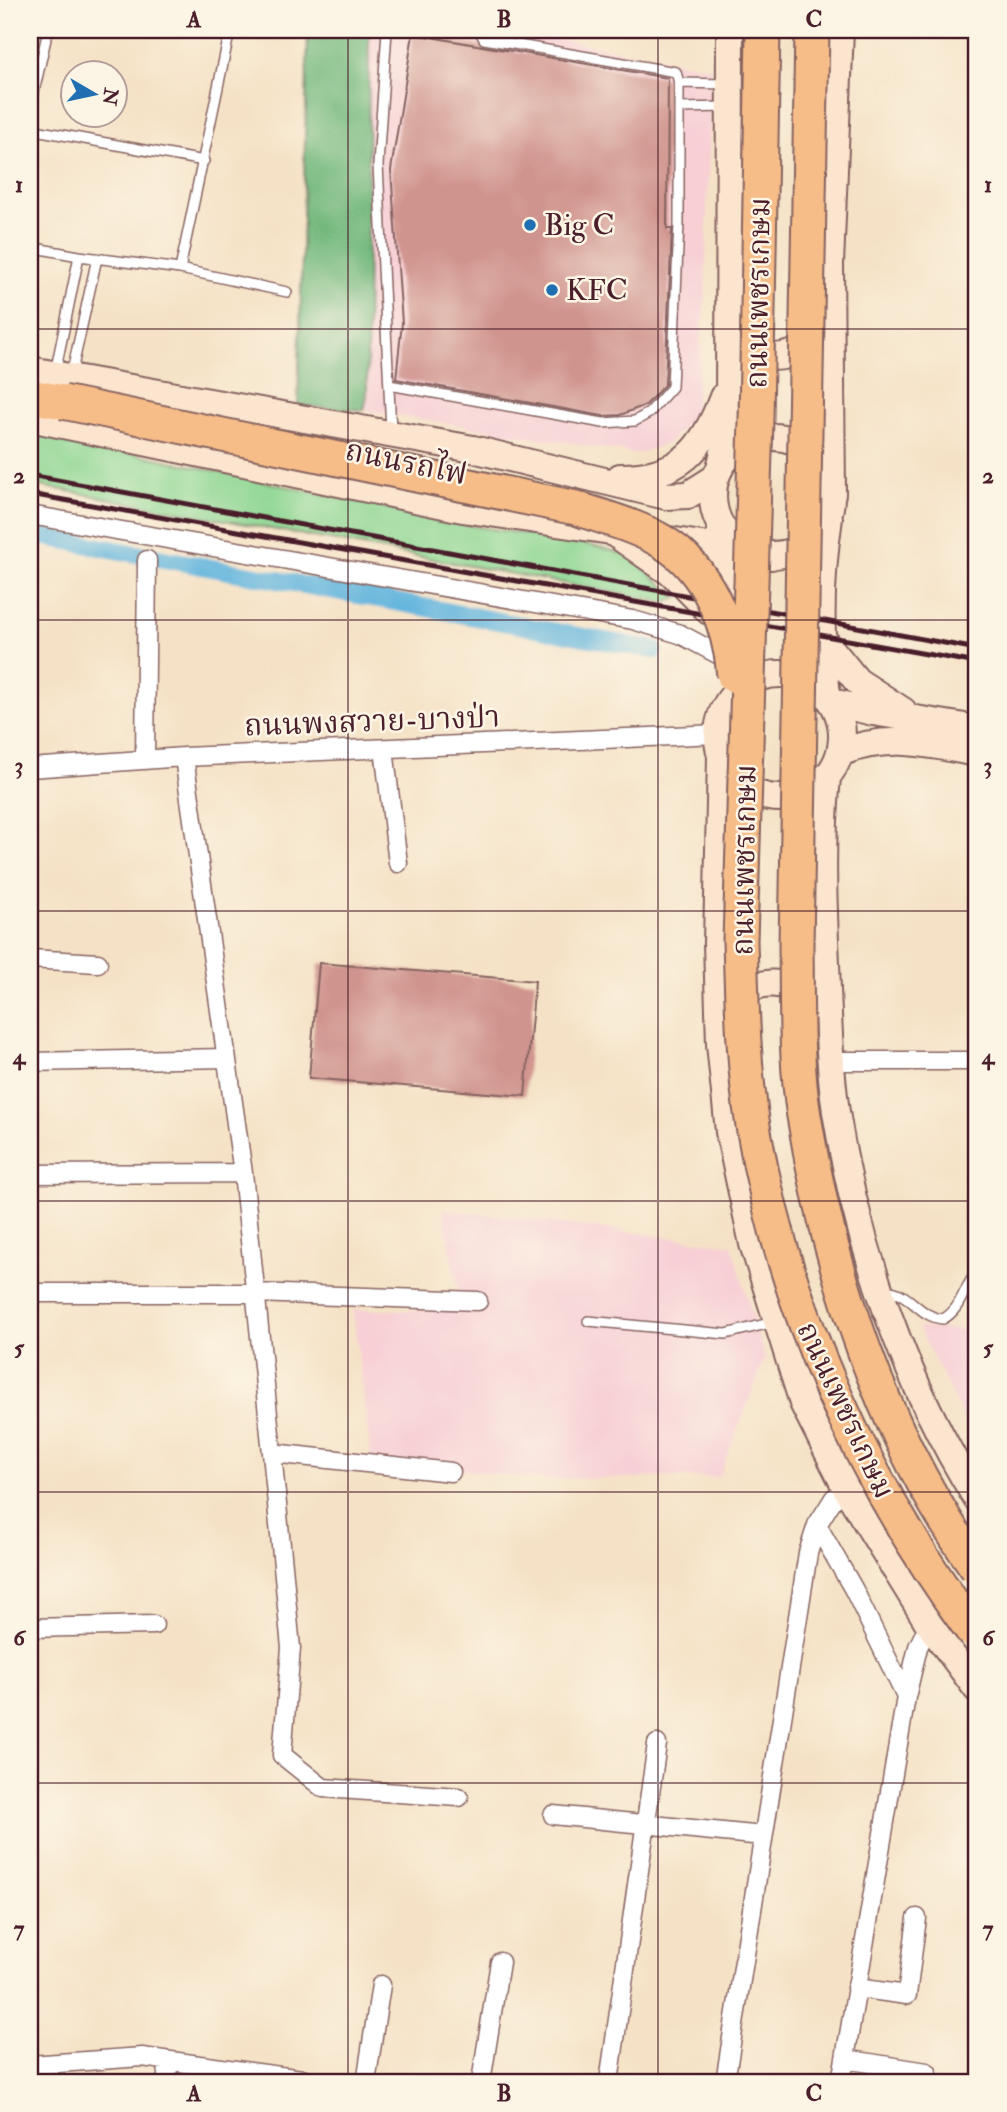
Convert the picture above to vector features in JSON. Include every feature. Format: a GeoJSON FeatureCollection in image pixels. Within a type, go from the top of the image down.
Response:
{"type":"FeatureCollection","features":[{"type":"Feature","properties":{"kind":"highway","name":"ถนนเพชรเกษม"},"geometry":{"type":"LineString","coordinates":[[763,30],[756,420],[740,941],[742,1019],[752,1124],[775,1235],[831,1389],[878,1486],[925,1566],[975,1633]]}},
{"type":"Feature","properties":{"kind":"highway","name":"ถนนเพชรเกษม"},"geometry":{"type":"LineString","coordinates":[[811,30],[796,947],[797,1036],[804,1114],[821,1201],[846,1299],[884,1400],[921,1478],[977,1567]]}},
{"type":"Feature","properties":{"kind":"highway"},"geometry":{"type":"LineString","coordinates":[[30,396],[55,381],[576,508],[645,532],[666,543],[708,588],[721,612],[732,653],[737,705],[740,941]]}},
{"type":"Feature","properties":{"kind":"main road","name":"ถนนเพชรเกษม"},"geometry":{"type":"LineString","coordinates":[[715,512],[713,495],[727,440],[729,380],[730,30]]}},
{"type":"Feature","properties":{"kind":"main road"},"geometry":{"type":"LineString","coordinates":[[728,273],[737,331],[744,346],[758,354],[790,356],[806,348],[818,336],[825,321],[830,264],[840,30]]}},
{"type":"Feature","properties":{"kind":"main road"},"geometry":{"type":"LineString","coordinates":[[830,264],[831,503],[823,556],[822,638],[830,698],[840,718],[840,753],[827,777],[810,790],[789,797],[768,797],[748,789],[731,775],[720,735],[730,699],[743,685],[759,677],[777,673],[796,675],[813,682],[830,698],[977,729]]}},
{"type":"Feature","properties":{"kind":"main road"},"geometry":{"type":"LineString","coordinates":[[583,476],[649,476],[678,464],[689,456],[704,437],[729,380]]}},
{"type":"Feature","properties":{"kind":"main road","name":"ถนนรถไฟ"},"geometry":{"type":"LineString","coordinates":[[55,381],[473,449],[678,497],[688,495],[718,473],[732,452],[748,441],[767,436],[786,437],[804,444],[819,458],[829,475],[831,503]]}},
{"type":"Feature","properties":{"kind":"main road","name":"ถนนรถไฟ"},"geometry":{"type":"LineString","coordinates":[[30,418],[463,509],[772,556]]}},
{"type":"Feature","properties":{"kind":"main road"},"geometry":{"type":"LineString","coordinates":[[463,509],[480,505],[493,493],[496,484],[496,475],[489,459],[473,449]]}},
{"type":"Feature","properties":{"kind":"main road"},"geometry":{"type":"LineString","coordinates":[[715,512],[723,530],[736,544],[753,553],[772,556],[791,553],[808,544],[821,530],[831,503]]}},
{"type":"Feature","properties":{"kind":"main road"},"geometry":{"type":"LineString","coordinates":[[715,512],[724,548],[729,603],[720,735],[717,943],[720,1044],[729,1132],[753,1244],[775,1322],[803,1403],[849,1494],[929,1624],[977,1689]]}},
{"type":"Feature","properties":{"kind":"main road"},"geometry":{"type":"LineString","coordinates":[[611,531],[644,552],[698,597],[712,615],[726,650]]}},
{"type":"Feature","properties":{"kind":"main road"},"geometry":{"type":"LineString","coordinates":[[822,638],[857,681],[916,718]]}},
{"type":"Feature","properties":{"kind":"main road"},"geometry":{"type":"LineString","coordinates":[[840,753],[863,744],[895,740],[977,753]]}},
{"type":"Feature","properties":{"kind":"main road"},"geometry":{"type":"LineString","coordinates":[[827,777],[822,862],[831,1061],[836,1109]]}},
{"type":"Feature","properties":{"kind":"main road"},"geometry":{"type":"LineString","coordinates":[[729,1132],[728,1019],[734,1004],[744,993],[758,985],[787,985],[810,1000],[817,1013],[847,1175],[881,1291],[915,1382],[950,1456],[977,1499]]}},
{"type":"Feature","properties":{"kind":"street"},"geometry":{"type":"LineString","coordinates":[[30,515],[633,620],[726,650]]}},
{"type":"Feature","properties":{"kind":"street"},"geometry":{"type":"LineString","coordinates":[[145,760],[147,560]]}},
{"type":"Feature","properties":{"kind":"street","name":"ถนนพงสวาย-บางป่า"},"geometry":{"type":"LineString","coordinates":[[30,768],[184,757],[720,735]]}},
{"type":"Feature","properties":{"kind":"street"},"geometry":{"type":"LineString","coordinates":[[384,749],[398,863]]}},
{"type":"Feature","properties":{"kind":"street"},"geometry":{"type":"LineString","coordinates":[[184,757],[243,1173],[272,1453],[291,1648],[282,1755],[323,1788],[458,1797]]}},
{"type":"Feature","properties":{"kind":"street"},"geometry":{"type":"LineString","coordinates":[[30,959],[98,963]]}},
{"type":"Feature","properties":{"kind":"street"},"geometry":{"type":"LineString","coordinates":[[30,1062],[226,1058]]}},
{"type":"Feature","properties":{"kind":"street"},"geometry":{"type":"LineString","coordinates":[[831,1061],[977,1061]]}},
{"type":"Feature","properties":{"kind":"street"},"geometry":{"type":"LineString","coordinates":[[30,1174],[243,1173]]}},
{"type":"Feature","properties":{"kind":"street"},"geometry":{"type":"LineString","coordinates":[[30,1293],[255,1293],[478,1301]]}},
{"type":"Feature","properties":{"kind":"street"},"geometry":{"type":"LineString","coordinates":[[272,1453],[451,1472]]}},
{"type":"Feature","properties":{"kind":"street"},"geometry":{"type":"LineString","coordinates":[[725,2082],[808,1553],[817,1525],[834,1498],[849,1494]]}},
{"type":"Feature","properties":{"kind":"street"},"geometry":{"type":"LineString","coordinates":[[817,1525],[855,1590],[906,1697]]}},
{"type":"Feature","properties":{"kind":"street"},"geometry":{"type":"LineString","coordinates":[[841,2082],[906,1697],[918,1647],[929,1624]]}},
{"type":"Feature","properties":{"kind":"street"},"geometry":{"type":"LineString","coordinates":[[30,1628],[155,1625]]}},
{"type":"Feature","properties":{"kind":"street"},"geometry":{"type":"LineString","coordinates":[[609,2082],[657,1744]]}},
{"type":"Feature","properties":{"kind":"street"},"geometry":{"type":"LineString","coordinates":[[553,1815],[763,1836]]}},
{"type":"Feature","properties":{"kind":"street"},"geometry":{"type":"LineString","coordinates":[[856,1988],[907,1995],[917,1919]]}},
{"type":"Feature","properties":{"kind":"street"},"geometry":{"type":"LineString","coordinates":[[481,2082],[500,1962]]}},
{"type":"Feature","properties":{"kind":"street"},"geometry":{"type":"LineString","coordinates":[[366,2082],[381,1985]]}},
{"type":"Feature","properties":{"kind":"street"},"geometry":{"type":"LineString","coordinates":[[30,2065],[142,2057],[324,2082]]}},
{"type":"Feature","properties":{"kind":"street"},"geometry":{"type":"LineString","coordinates":[[845,2059],[927,2071],[925,2082]]}},
{"type":"Feature","properties":{"kind":"street"},"geometry":{"type":"LineString","coordinates":[[166,2082],[169,2062]]}},
{"type":"Feature","properties":{"kind":"lane"},"geometry":{"type":"LineString","coordinates":[[30,110],[48,30]]}},
{"type":"Feature","properties":{"kind":"lane"},"geometry":{"type":"LineString","coordinates":[[180,269],[230,30]]}},
{"type":"Feature","properties":{"kind":"lane"},"geometry":{"type":"LineString","coordinates":[[387,30],[378,165],[391,435]]}},
{"type":"Feature","properties":{"kind":"lane"},"geometry":{"type":"LineString","coordinates":[[389,385],[603,423],[635,421],[658,406],[673,387],[679,108],[676,72],[484,39],[479,30]]}},
{"type":"Feature","properties":{"kind":"lane"},"geometry":{"type":"LineString","coordinates":[[679,83],[730,95]]}},
{"type":"Feature","properties":{"kind":"lane"},"geometry":{"type":"LineString","coordinates":[[679,108],[730,95]]}},
{"type":"Feature","properties":{"kind":"lane"},"geometry":{"type":"LineString","coordinates":[[30,129],[204,161]]}},
{"type":"Feature","properties":{"kind":"lane"},"geometry":{"type":"LineString","coordinates":[[30,247],[180,269],[287,292]]}},
{"type":"Feature","properties":{"kind":"lane"},"geometry":{"type":"LineString","coordinates":[[55,381],[79,256]]}},
{"type":"Feature","properties":{"kind":"lane"},"geometry":{"type":"LineString","coordinates":[[55,381],[97,258]]}},
{"type":"Feature","properties":{"kind":"lane"},"geometry":{"type":"LineString","coordinates":[[881,1291],[902,1292],[930,1318],[943,1319],[961,1301],[970,1280],[977,1272]]}},
{"type":"Feature","properties":{"kind":"lane"},"geometry":{"type":"LineString","coordinates":[[588,1321],[726,1334],[775,1322]]}},
{"type":"Feature","properties":{"kind":"shaded area","name":"Big C"},"geometry":{"type":"Polygon","coordinates":[[[369,30],[510,30],[711,68],[705,297],[694,417],[668,443],[638,454],[364,410],[367,395],[369,30]]]}},
{"type":"Feature","properties":{"kind":"shaded area"},"geometry":{"type":"Polygon","coordinates":[[[443,1209],[732,1245],[765,1358],[719,1477],[533,1479],[371,1458],[353,1310],[462,1311],[443,1209]]]}},
{"type":"Feature","properties":{"kind":"shaded area"},"geometry":{"type":"Polygon","coordinates":[[[918,1327],[977,1331],[977,1445],[918,1327]]]}},
{"type":"Feature","properties":{"kind":"green space"},"geometry":{"type":"Polygon","coordinates":[[[308,30],[369,30],[367,395],[364,410],[298,406],[308,30]]]}},
{"type":"Feature","properties":{"kind":"green space"},"geometry":{"type":"Polygon","coordinates":[[[30,431],[466,525],[577,542],[628,555],[678,598],[664,602],[30,484],[30,431]]]}},
{"type":"Feature","properties":{"kind":"building","name":"Big C"},"geometry":{"type":"Polygon","coordinates":[[[413,34],[668,78],[667,229],[672,229],[665,384],[646,405],[620,415],[603,416],[396,379],[402,323],[391,170],[413,34]]]}},
{"type":"Feature","properties":{"kind":"building"},"geometry":{"type":"Polygon","coordinates":[[[319,963],[535,981],[525,1096],[309,1078],[319,963]]]}},
{"type":"Feature","properties":{"kind":"waterway"},"geometry":{"type":"LineString","coordinates":[[30,534],[654,650]]}},
{"type":"Feature","properties":{"kind":"railway"},"geometry":{"type":"LineString","coordinates":[[30,475],[977,649]]}},
{"type":"Feature","properties":{"kind":"railway"},"geometry":{"type":"LineString","coordinates":[[30,494],[977,663]]}},
{"type":"Feature","properties":{"kind":"place","name":"Big C"},"geometry":{"type":"Point","coordinates":[530,225]}},
{"type":"Feature","properties":{"kind":"place","name":"KFC"},"geometry":{"type":"Point","coordinates":[552,290]}}]}
